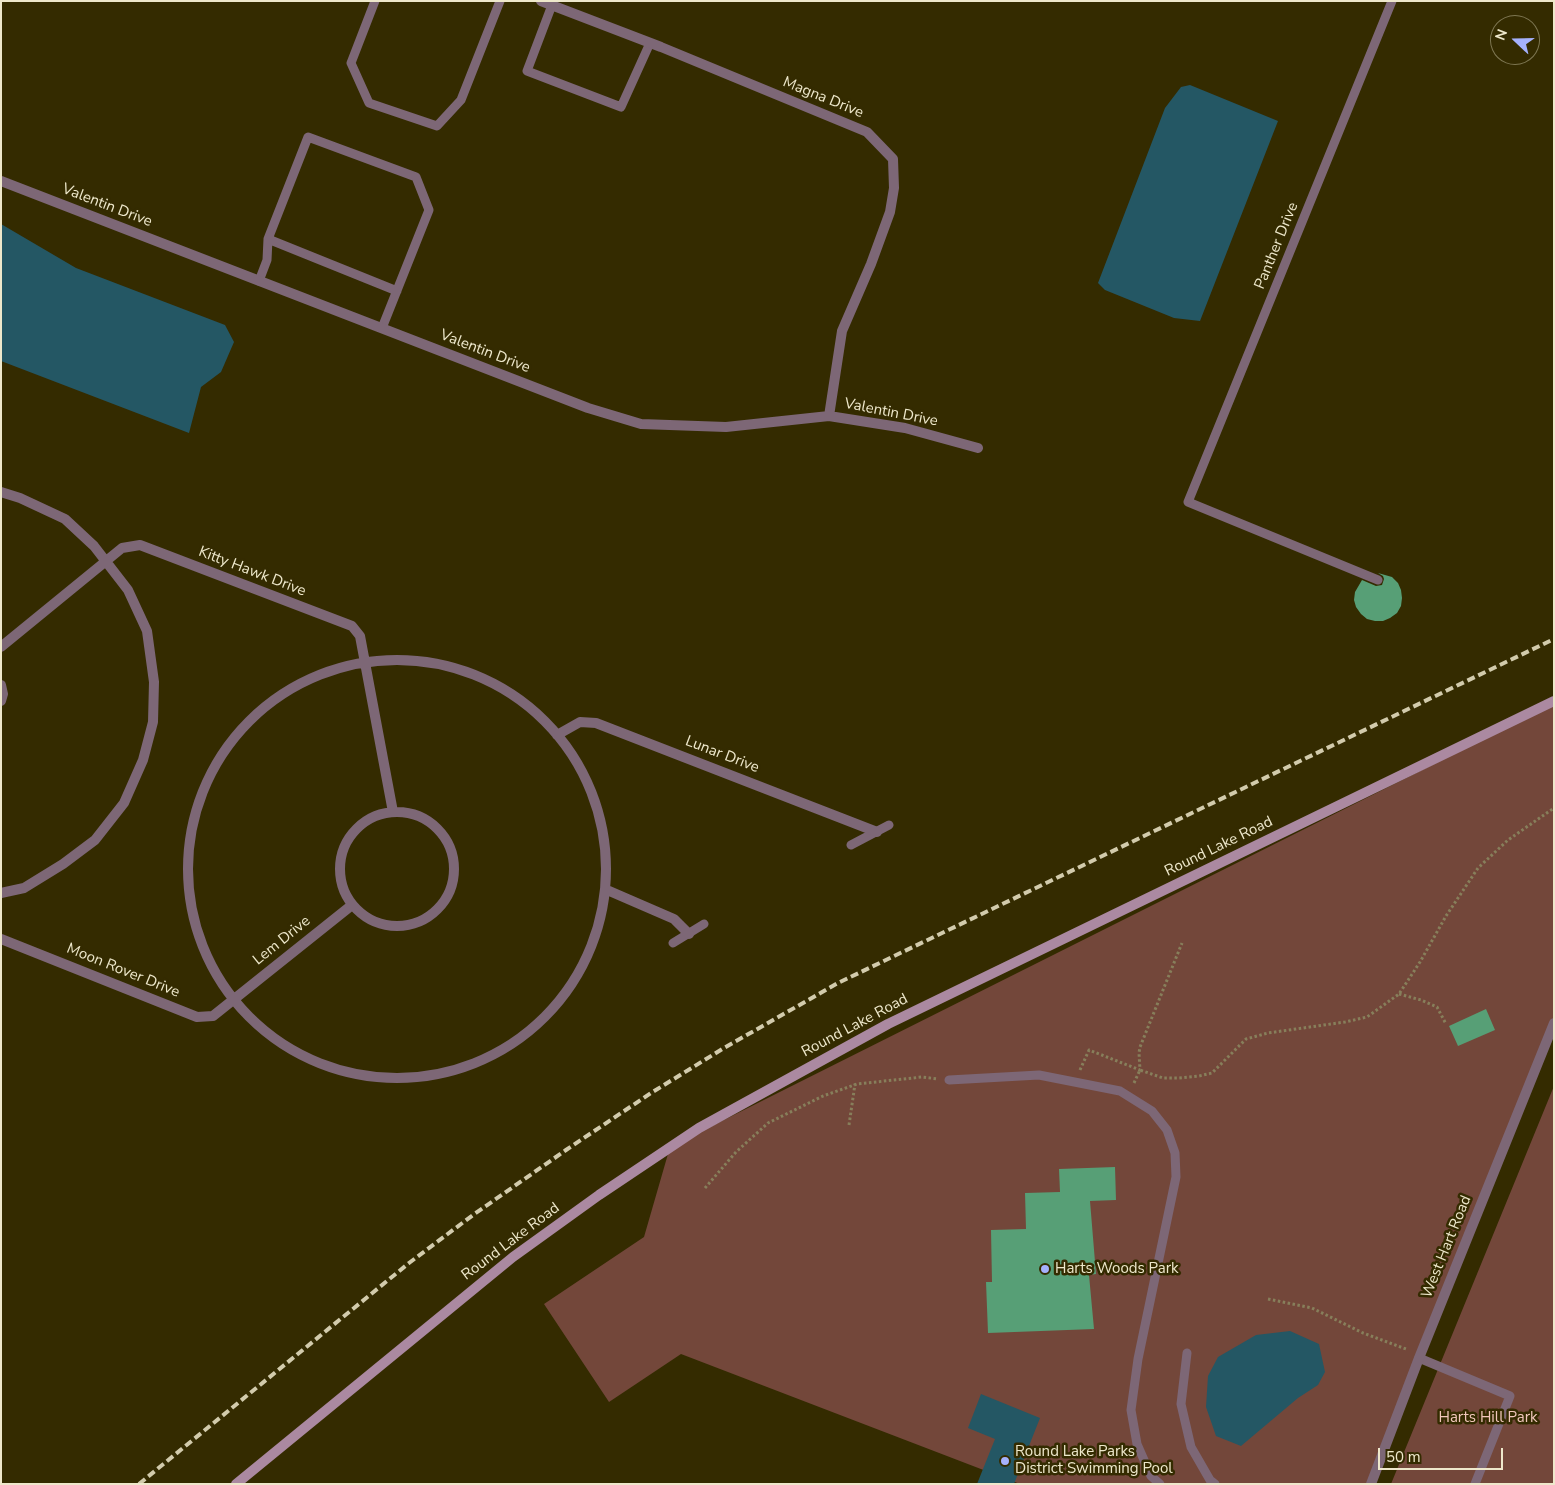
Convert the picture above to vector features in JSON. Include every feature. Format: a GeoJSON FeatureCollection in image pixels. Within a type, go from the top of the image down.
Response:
{"type":"FeatureCollection","features":[{"type":"Feature","properties":{"kind":"main road","name":"Round Lake Road"},"geometry":{"type":"LineString","coordinates":[[236,1484],[513,1257],[699,1128],[888,1024],[1554,701]]}},
{"type":"Feature","properties":{"kind":"street","name":"Magna Drive"},"geometry":{"type":"LineString","coordinates":[[541,1],[650,43],[867,132],[893,159],[894,188],[890,212],[871,264],[842,331],[829,416]]}},
{"type":"Feature","properties":{"kind":"street","name":"Valentin Drive"},"geometry":{"type":"LineString","coordinates":[[1,181],[588,408],[642,424],[726,427],[829,416],[905,428],[978,448]]}},
{"type":"Feature","properties":{"kind":"street"},"geometry":{"type":"LineString","coordinates":[[1,492],[20,498],[65,519],[94,546],[128,590],[147,631],[154,682],[153,722],[143,760],[124,803],[95,840],[63,864],[24,888],[1,893]]}},
{"type":"Feature","properties":{"kind":"street","name":"Kitty Hawk Drive"},"geometry":{"type":"LineString","coordinates":[[1,647],[122,548],[140,545],[352,626],[360,636],[364,663]]}},
{"type":"Feature","properties":{"kind":"street"},"geometry":{"type":"LineString","coordinates":[[401,660],[455,669],[505,690],[547,722],[557,735],[576,759],[594,798],[605,846],[606,890],[597,932],[576,977],[553,1008],[526,1034],[487,1057],[430,1074],[381,1078],[334,1068],[293,1051],[255,1024],[231,1001],[204,951],[191,912],[188,871],[192,830],[208,785],[229,743],[257,712],[292,686],[338,669],[364,663],[401,660]]}},
{"type":"Feature","properties":{"kind":"street"},"geometry":{"type":"LineString","coordinates":[[364,663],[393,812]]}},
{"type":"Feature","properties":{"kind":"street"},"geometry":{"type":"LineString","coordinates":[[1,685],[1,700]]}},
{"type":"Feature","properties":{"kind":"street","name":"Lunar Drive"},"geometry":{"type":"LineString","coordinates":[[557,735],[580,722],[596,722],[877,832]]}},
{"type":"Feature","properties":{"kind":"street"},"geometry":{"type":"LineString","coordinates":[[393,812],[412,814],[431,822],[445,836],[453,854],[455,874],[450,893],[439,910],[423,921],[404,927],[384,926],[366,918],[352,905],[343,889],[340,872],[342,854],[349,838],[361,825],[376,816],[393,812]]}},
{"type":"Feature","properties":{"kind":"street"},"geometry":{"type":"LineString","coordinates":[[606,890],[674,919],[689,934]]}},
{"type":"Feature","properties":{"kind":"street","name":"Lem Drive"},"geometry":{"type":"LineString","coordinates":[[231,1001],[352,905]]}},
{"type":"Feature","properties":{"kind":"street","name":"Moon Rover Drive"},"geometry":{"type":"LineString","coordinates":[[1,939],[197,1017],[213,1016],[231,1001]]}},
{"type":"Feature","properties":{"kind":"street","name":"West Hart Road"},"geometry":{"type":"LineString","coordinates":[[1370,1484],[1554,1023]]}},
{"type":"Feature","properties":{"kind":"lane"},"geometry":{"type":"LineString","coordinates":[[375,1],[351,62],[369,103],[437,126],[461,100],[500,1]]}},
{"type":"Feature","properties":{"kind":"lane","name":"Panther Drive"},"geometry":{"type":"LineString","coordinates":[[1378,580],[1188,502],[1392,1]]}},
{"type":"Feature","properties":{"kind":"lane"},"geometry":{"type":"LineString","coordinates":[[552,5],[527,71],[621,107],[650,43]]}},
{"type":"Feature","properties":{"kind":"lane"},"geometry":{"type":"LineString","coordinates":[[259,281],[267,260],[268,239],[308,137],[416,178],[429,210],[382,328]]}},
{"type":"Feature","properties":{"kind":"lane"},"geometry":{"type":"LineString","coordinates":[[268,239],[397,291]]}},
{"type":"Feature","properties":{"kind":"lane"},"geometry":{"type":"LineString","coordinates":[[851,845],[888,825]]}},
{"type":"Feature","properties":{"kind":"lane"},"geometry":{"type":"LineString","coordinates":[[673,943],[704,924]]}},
{"type":"Feature","properties":{"kind":"lane"},"geometry":{"type":"LineString","coordinates":[[949,1080],[1039,1075],[1120,1091],[1152,1111],[1167,1130],[1176,1153],[1176,1177],[1138,1359],[1131,1410],[1137,1444],[1151,1476],[1160,1484]]}},
{"type":"Feature","properties":{"kind":"lane"},"geometry":{"type":"LineString","coordinates":[[1187,1353],[1181,1404],[1191,1446],[1210,1480],[1215,1484]]}},
{"type":"Feature","properties":{"kind":"lane"},"geometry":{"type":"LineString","coordinates":[[1419,1358],[1510,1396],[1476,1484]]}},
{"type":"Feature","properties":{"kind":"path"},"geometry":{"type":"LineString","coordinates":[[1080,1070],[1088,1050],[1163,1078],[1206,1075],[1212,1073],[1246,1038],[1367,1017],[1399,994],[1446,916],[1478,868],[1508,840],[1554,808]]}},
{"type":"Feature","properties":{"kind":"path"},"geometry":{"type":"LineString","coordinates":[[1134,1083],[1140,1070],[1140,1047],[1182,943]]}},
{"type":"Feature","properties":{"kind":"path"},"geometry":{"type":"LineString","coordinates":[[1399,994],[1437,1007],[1446,1024]]}},
{"type":"Feature","properties":{"kind":"path"},"geometry":{"type":"LineString","coordinates":[[705,1188],[736,1152],[768,1123],[823,1096],[855,1084],[922,1077],[949,1080]]}},
{"type":"Feature","properties":{"kind":"path"},"geometry":{"type":"LineString","coordinates":[[849,1126],[855,1084]]}},
{"type":"Feature","properties":{"kind":"path"},"geometry":{"type":"LineString","coordinates":[[1268,1300],[1312,1308],[1363,1333],[1406,1349]]}},
{"type":"Feature","properties":{"kind":"green space","name":"Harts Woods Park"},"geometry":{"type":"Polygon","coordinates":[[[1554,704],[1554,1030],[1370,1484],[1020,1484],[681,1354],[609,1402],[544,1304],[644,1237],[670,1147],[1554,704]]]}},
{"type":"Feature","properties":{"kind":"green space","name":"Harts Hill Park"},"geometry":{"type":"Polygon","coordinates":[[[1554,1086],[1554,1484],[1391,1484],[1554,1086]]]}},
{"type":"Feature","properties":{"kind":"water"},"geometry":{"type":"Polygon","coordinates":[[[1190,85],[1278,121],[1200,321],[1174,318],[1105,290],[1098,283],[1165,108],[1181,87],[1190,85]]]}},
{"type":"Feature","properties":{"kind":"water"},"geometry":{"type":"Polygon","coordinates":[[[1,224],[76,268],[225,325],[234,342],[221,372],[201,387],[189,433],[1,361],[1,224]]]}},
{"type":"Feature","properties":{"kind":"water"},"geometry":{"type":"Polygon","coordinates":[[[1290,1331],[1319,1344],[1325,1372],[1318,1385],[1298,1398],[1241,1446],[1216,1436],[1206,1407],[1208,1376],[1218,1357],[1256,1335],[1290,1331]]]}},
{"type":"Feature","properties":{"kind":"water","name":"Round Lake Parks District Swimming Pool"},"geometry":{"type":"Polygon","coordinates":[[[981,1394],[1040,1418],[1014,1484],[977,1484],[995,1439],[968,1428],[981,1394]]]}},
{"type":"Feature","properties":{"kind":"building"},"geometry":{"type":"Polygon","coordinates":[[[1378,573],[1392,577],[1398,583],[1402,598],[1401,606],[1397,613],[1383,621],[1367,619],[1356,607],[1354,600],[1355,592],[1362,580],[1376,586],[1382,585],[1383,576],[1378,573]]]}},
{"type":"Feature","properties":{"kind":"building"},"geometry":{"type":"Polygon","coordinates":[[[1486,1009],[1495,1030],[1458,1046],[1449,1026],[1486,1009]]]}},
{"type":"Feature","properties":{"kind":"building"},"geometry":{"type":"Polygon","coordinates":[[[1115,1167],[1116,1200],[1090,1201],[1096,1274],[1089,1275],[1094,1329],[988,1333],[986,1282],[992,1282],[991,1230],[1026,1229],[1025,1193],[1060,1192],[1059,1169],[1115,1167]]]}},
{"type":"Feature","properties":{"kind":"railway"},"geometry":{"type":"LineString","coordinates":[[139,1484],[409,1263],[473,1215],[651,1093],[724,1048],[838,983],[1554,639]]}},
{"type":"Feature","properties":{"kind":"place","name":"Harts Woods Park"},"geometry":{"type":"Point","coordinates":[1045,1269]}},
{"type":"Feature","properties":{"kind":"place","name":"Round Lake Parks District Swimming Pool"},"geometry":{"type":"Point","coordinates":[1005,1461]}}]}
